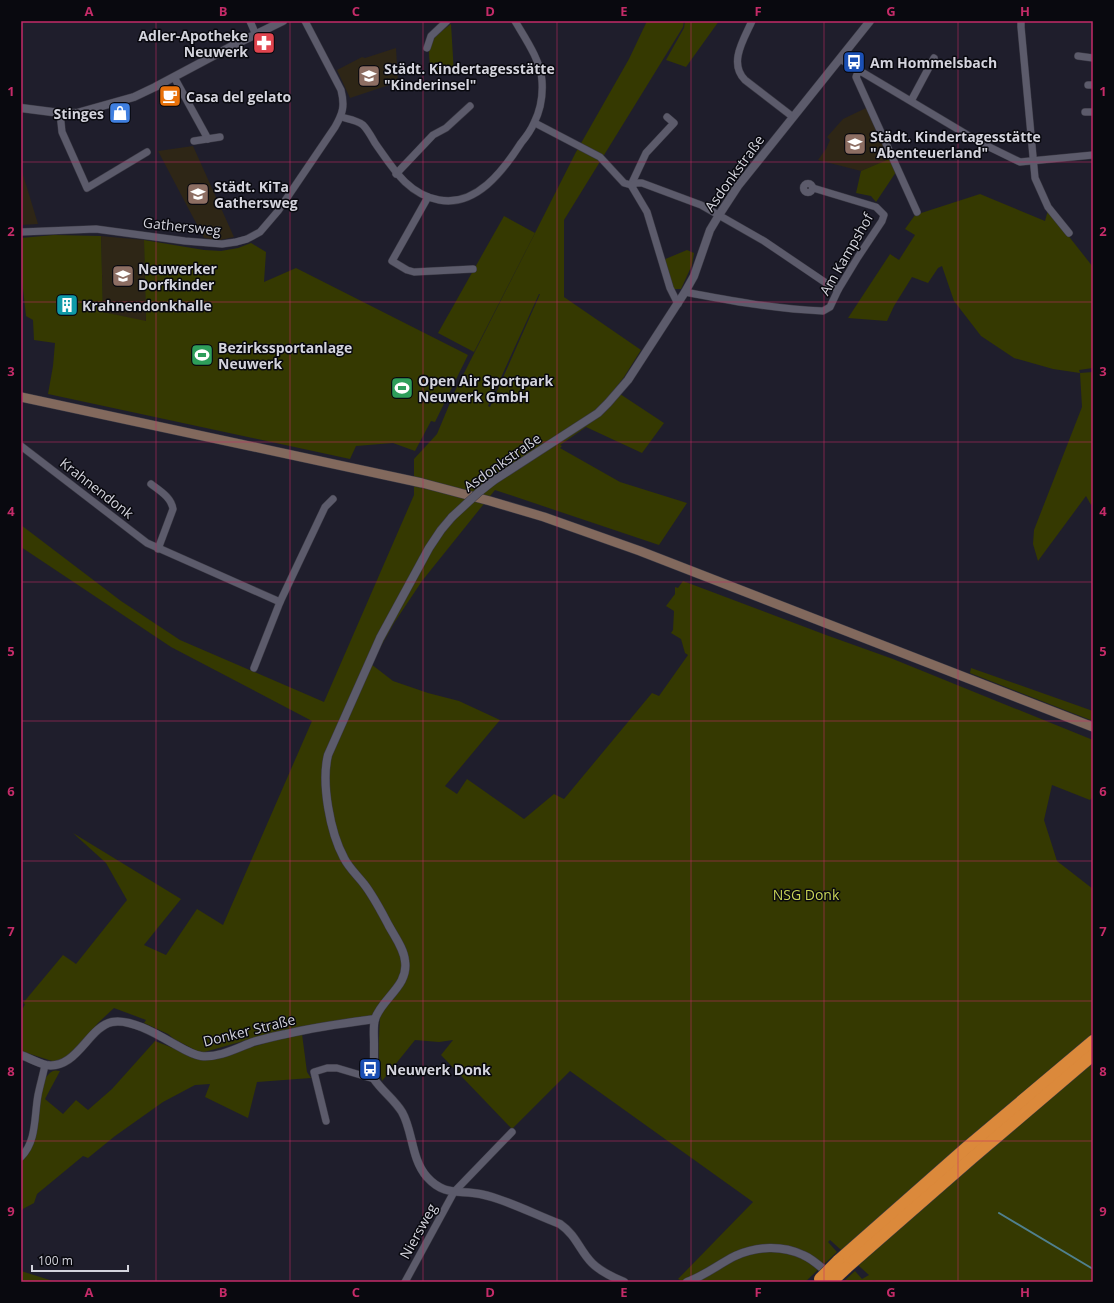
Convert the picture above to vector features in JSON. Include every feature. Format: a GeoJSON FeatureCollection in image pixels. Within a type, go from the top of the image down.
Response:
{"type":"FeatureCollection","features":[{"type":"Feature","properties":{"kind":"highway"},"geometry":{"type":"LineString","coordinates":[[842,1265],[965,1149],[1093,1041]]}},
{"type":"Feature","properties":{"kind":"highway"},"geometry":{"type":"LineString","coordinates":[[822,1281],[972,1158],[1093,1055]]}},
{"type":"Feature","properties":{"kind":"main road"},"geometry":{"type":"LineString","coordinates":[[21,397],[422,483],[544,517],[640,551],[1093,727]]}},
{"type":"Feature","properties":{"kind":"street"},"geometry":{"type":"LineString","coordinates":[[250,21],[256,35]]}},
{"type":"Feature","properties":{"kind":"street"},"geometry":{"type":"LineString","coordinates":[[21,108],[60,113],[83,112],[134,97],[283,21]]}},
{"type":"Feature","properties":{"kind":"street","name":"Gathersweg"},"geometry":{"type":"LineString","coordinates":[[21,232],[96,229],[185,241],[222,244],[246,239],[260,232],[278,212],[335,127],[344,108],[344,100],[341,90],[306,21]]}},
{"type":"Feature","properties":{"kind":"street"},"geometry":{"type":"LineString","coordinates":[[427,48],[431,36],[446,21]]}},
{"type":"Feature","properties":{"kind":"street"},"geometry":{"type":"LineString","coordinates":[[341,117],[353,120],[363,125],[396,174],[417,192],[428,198],[454,200],[484,188],[507,164],[535,123],[542,95],[542,80],[532,51],[515,21]]}},
{"type":"Feature","properties":{"kind":"street"},"geometry":{"type":"LineString","coordinates":[[752,21],[737,59],[739,74],[744,80],[793,117]]}},
{"type":"Feature","properties":{"kind":"street","name":"Asdonkstraße"},"geometry":{"type":"LineString","coordinates":[[375,1019],[404,977],[406,969],[405,959],[401,948],[376,902],[365,885],[351,869],[338,846],[329,813],[326,785],[326,763],[328,755],[380,638],[429,548],[452,517],[493,481],[581,424],[608,403],[628,380],[685,292],[696,271],[710,230],[718,215],[738,186],[870,21]]}},
{"type":"Feature","properties":{"kind":"street"},"geometry":{"type":"LineString","coordinates":[[1021,21],[1032,162],[1035,178],[1048,207],[1069,234]]}},
{"type":"Feature","properties":{"kind":"street"},"geometry":{"type":"LineString","coordinates":[[1078,56],[1093,58]]}},
{"type":"Feature","properties":{"kind":"street"},"geometry":{"type":"LineString","coordinates":[[911,101],[934,58]]}},
{"type":"Feature","properties":{"kind":"street"},"geometry":{"type":"LineString","coordinates":[[840,59],[982,143],[1020,162],[1093,155]]}},
{"type":"Feature","properties":{"kind":"street"},"geometry":{"type":"LineString","coordinates":[[859,70],[856,77],[917,212]]}},
{"type":"Feature","properties":{"kind":"street"},"geometry":{"type":"LineString","coordinates":[[174,77],[208,139]]}},
{"type":"Feature","properties":{"kind":"street"},"geometry":{"type":"LineString","coordinates":[[396,174],[433,135],[446,128],[470,106]]}},
{"type":"Feature","properties":{"kind":"street"},"geometry":{"type":"LineString","coordinates":[[60,113],[62,132],[87,188],[147,152]]}},
{"type":"Feature","properties":{"kind":"street"},"geometry":{"type":"LineString","coordinates":[[631,185],[646,153],[674,123],[667,117]]}},
{"type":"Feature","properties":{"kind":"street"},"geometry":{"type":"LineString","coordinates":[[535,123],[600,157],[624,184],[631,185],[642,183],[701,205],[764,241],[838,290]]}},
{"type":"Feature","properties":{"kind":"street"},"geometry":{"type":"LineString","coordinates":[[194,141],[220,137]]}},
{"type":"Feature","properties":{"kind":"street"},"geometry":{"type":"LineString","coordinates":[[631,185],[647,212],[670,288],[678,304]]}},
{"type":"Feature","properties":{"kind":"street","name":"Am Kampshof"},"geometry":{"type":"LineString","coordinates":[[685,292],[733,302],[791,309],[823,311],[830,307],[838,290],[882,221],[884,215],[876,207],[813,188]]}},
{"type":"Feature","properties":{"kind":"street"},"geometry":{"type":"LineString","coordinates":[[428,198],[392,261],[414,272],[473,269]]}},
{"type":"Feature","properties":{"kind":"street","name":"Krahnendonk"},"geometry":{"type":"LineString","coordinates":[[21,446],[147,543],[280,602]]}},
{"type":"Feature","properties":{"kind":"street"},"geometry":{"type":"LineString","coordinates":[[151,484],[167,497],[172,503],[173,509],[158,549]]}},
{"type":"Feature","properties":{"kind":"street"},"geometry":{"type":"LineString","coordinates":[[254,668],[280,602],[325,507],[333,499]]}},
{"type":"Feature","properties":{"kind":"street"},"geometry":{"type":"LineString","coordinates":[[375,1019],[374,1079],[394,1101],[407,1122],[420,1167],[426,1176],[434,1184],[444,1189],[454,1192],[480,1194],[560,1224],[574,1237],[591,1262],[600,1270],[624,1282]]}},
{"type":"Feature","properties":{"kind":"street","name":"Donker Straße"},"geometry":{"type":"LineString","coordinates":[[45,1065],[55,1065],[68,1060],[82,1048],[102,1026],[110,1022],[120,1021],[139,1026],[200,1056],[211,1056],[287,1033],[375,1019]]}},
{"type":"Feature","properties":{"kind":"street"},"geometry":{"type":"LineString","coordinates":[[21,1055],[45,1065],[38,1095],[33,1132],[30,1142],[21,1157]]}},
{"type":"Feature","properties":{"kind":"street"},"geometry":{"type":"LineString","coordinates":[[326,1121],[314,1072],[327,1068],[337,1068],[374,1079]]}},
{"type":"Feature","properties":{"kind":"street"},"geometry":{"type":"LineString","coordinates":[[454,1192],[512,1132]]}},
{"type":"Feature","properties":{"kind":"street","name":"Niersweg"},"geometry":{"type":"LineString","coordinates":[[405,1282],[454,1192]]}},
{"type":"Feature","properties":{"kind":"street"},"geometry":{"type":"LineString","coordinates":[[687,1282],[703,1275],[735,1256],[752,1250],[770,1248],[789,1249],[804,1255],[838,1282]]}},
{"type":"Feature","properties":{"kind":"shaded area","name":"Städt. Kindertagesstätte \"Kinderinsel\""},"geometry":{"type":"Polygon","coordinates":[[[396,48],[398,82],[350,98],[337,70],[362,57],[365,58],[396,48]]]}},
{"type":"Feature","properties":{"kind":"shaded area","name":"Städt. Kindertagesstätte \"Abenteuerland\""},"geometry":{"type":"Polygon","coordinates":[[[866,108],[889,159],[861,171],[818,160],[826,149],[830,140],[827,137],[843,119],[866,108]]]}},
{"type":"Feature","properties":{"kind":"shaded area","name":"Städt. KiTa Gathersweg"},"geometry":{"type":"Polygon","coordinates":[[[193,146],[234,237],[220,240],[204,238],[158,151],[193,146]]]}},
{"type":"Feature","properties":{"kind":"shaded area"},"geometry":{"type":"Polygon","coordinates":[[[21,168],[38,224],[21,225],[21,168]]]}},
{"type":"Feature","properties":{"kind":"shaded area","name":"Neuwerker Dorfkinder"},"geometry":{"type":"Polygon","coordinates":[[[101,236],[144,240],[146,322],[103,312],[101,236]]]}},
{"type":"Feature","properties":{"kind":"green space","name":"NSG Donk"},"geometry":{"type":"Polygon","coordinates":[[[647,21],[684,21],[683,27],[564,220],[564,297],[641,350],[614,390],[664,423],[642,453],[586,427],[560,445],[562,446],[560,448],[620,482],[687,503],[659,545],[495,490],[422,581],[394,623],[371,664],[393,681],[428,693],[459,701],[500,720],[445,786],[457,794],[467,779],[524,819],[554,794],[564,799],[652,693],[659,696],[688,655],[685,653],[681,639],[671,633],[673,630],[674,611],[666,606],[675,594],[675,587],[678,588],[683,581],[893,659],[1093,740],[1093,799],[1092,798],[1090,800],[1052,785],[1044,820],[1057,861],[1093,889],[1093,1282],[877,1282],[874,1280],[871,1282],[843,1282],[855,1271],[862,1279],[869,1275],[830,1240],[828,1242],[837,1252],[805,1282],[684,1282],[678,1279],[753,1202],[570,1071],[512,1129],[441,1055],[453,1040],[439,1042],[415,1040],[382,1081],[379,1057],[380,1016],[258,1037],[201,1053],[174,1039],[168,1034],[144,1023],[146,1020],[114,1008],[98,1023],[70,1056],[55,1062],[21,1051],[21,1012],[25,1004],[23,1003],[63,955],[76,964],[127,900],[106,863],[73,833],[181,899],[144,945],[166,955],[197,909],[223,925],[312,721],[171,647],[21,547],[21,525],[121,601],[180,640],[324,702],[414,495],[414,459],[437,434],[455,391],[576,152],[629,59],[647,21]],[[540,294],[488,406],[490,407],[540,294]]]}},
{"type":"Feature","properties":{"kind":"green space"},"geometry":{"type":"Polygon","coordinates":[[[685,21],[719,21],[686,67],[666,60],[684,28],[685,21]]]}},
{"type":"Feature","properties":{"kind":"green space"},"geometry":{"type":"Polygon","coordinates":[[[451,24],[454,74],[431,74],[429,56],[430,44],[436,36],[451,24]]]}},
{"type":"Feature","properties":{"kind":"green space"},"geometry":{"type":"Polygon","coordinates":[[[889,159],[896,172],[876,202],[871,196],[856,193],[861,171],[889,159]]]}},
{"type":"Feature","properties":{"kind":"green space"},"geometry":{"type":"Polygon","coordinates":[[[980,194],[1045,221],[1048,210],[1093,267],[1093,368],[1079,370],[1080,373],[1053,369],[1014,358],[981,336],[954,301],[942,266],[938,268],[928,283],[912,277],[894,306],[887,321],[848,318],[890,254],[899,260],[915,235],[905,229],[915,215],[980,194]]]}},
{"type":"Feature","properties":{"kind":"green space"},"geometry":{"type":"Polygon","coordinates":[[[504,216],[535,233],[474,352],[438,333],[504,216]]]}},
{"type":"Feature","properties":{"kind":"green space","name":"Bezirkssportanlage Neuwerk"},"geometry":{"type":"Polygon","coordinates":[[[54,235],[101,236],[103,312],[146,321],[144,240],[204,250],[221,251],[238,248],[251,243],[266,252],[264,282],[296,268],[468,355],[435,422],[431,421],[415,451],[393,443],[356,446],[350,459],[48,394],[55,343],[34,340],[33,320],[26,316],[21,271],[21,238],[54,235]]]}},
{"type":"Feature","properties":{"kind":"green space"},"geometry":{"type":"Polygon","coordinates":[[[687,250],[694,253],[692,265],[681,289],[674,289],[663,260],[687,250]]]}},
{"type":"Feature","properties":{"kind":"green space"},"geometry":{"type":"Polygon","coordinates":[[[1093,372],[1093,502],[1091,505],[1086,496],[1038,561],[1033,544],[1034,530],[1082,407],[1080,373],[1093,372]]]}},
{"type":"Feature","properties":{"kind":"green space"},"geometry":{"type":"Polygon","coordinates":[[[971,668],[1093,711],[1093,721],[970,673],[971,668]]]}},
{"type":"Feature","properties":{"kind":"green space"},"geometry":{"type":"Polygon","coordinates":[[[302,1034],[307,1072],[311,1078],[257,1082],[248,1118],[205,1097],[210,1084],[195,1085],[163,1102],[115,1136],[88,1158],[83,1156],[37,1194],[34,1203],[21,1210],[22,1161],[45,1078],[55,1070],[60,1071],[45,1099],[63,1114],[76,1100],[88,1110],[112,1089],[155,1041],[201,1059],[225,1055],[286,1037],[302,1034]]]}},
{"type":"Feature","properties":{"kind":"green space"},"geometry":{"type":"Polygon","coordinates":[[[21,1271],[56,1282],[21,1282],[21,1271]]]}},
{"type":"Feature","properties":{"kind":"waterway"},"geometry":{"type":"LineString","coordinates":[[999,1213],[1093,1269]]}},
{"type":"Feature","properties":{"kind":"place","name":"Adler-Apotheke Neuwerk"},"geometry":{"type":"Point","coordinates":[264,43]}},
{"type":"Feature","properties":{"kind":"place","name":"Am Hommelsbach"},"geometry":{"type":"Point","coordinates":[854,62]}},
{"type":"Feature","properties":{"kind":"place","name":"Städt. Kindertagesstätte \"Kinderinsel\""},"geometry":{"type":"Point","coordinates":[369,76]}},
{"type":"Feature","properties":{"kind":"place","name":"Casa del gelato"},"geometry":{"type":"Point","coordinates":[170,96]}},
{"type":"Feature","properties":{"kind":"place","name":"Stinges"},"geometry":{"type":"Point","coordinates":[120,113]}},
{"type":"Feature","properties":{"kind":"place","name":"Städt. Kindertagesstätte \"Abenteuerland\""},"geometry":{"type":"Point","coordinates":[855,144]}},
{"type":"Feature","properties":{"kind":"place","name":"Städt. KiTa Gathersweg"},"geometry":{"type":"Point","coordinates":[198,194]}},
{"type":"Feature","properties":{"kind":"place","name":"Neuwerker Dorfkinder"},"geometry":{"type":"Point","coordinates":[123,276]}},
{"type":"Feature","properties":{"kind":"place","name":"Krahnendonkhalle"},"geometry":{"type":"Point","coordinates":[67,305]}},
{"type":"Feature","properties":{"kind":"place","name":"Bezirkssportanlage Neuwerk"},"geometry":{"type":"Point","coordinates":[202,355]}},
{"type":"Feature","properties":{"kind":"place","name":"Open Air Sportpark Neuwerk GmbH"},"geometry":{"type":"Point","coordinates":[402,388]}},
{"type":"Feature","properties":{"kind":"place","name":"Neuwerk Donk"},"geometry":{"type":"Point","coordinates":[370,1069]}}]}
